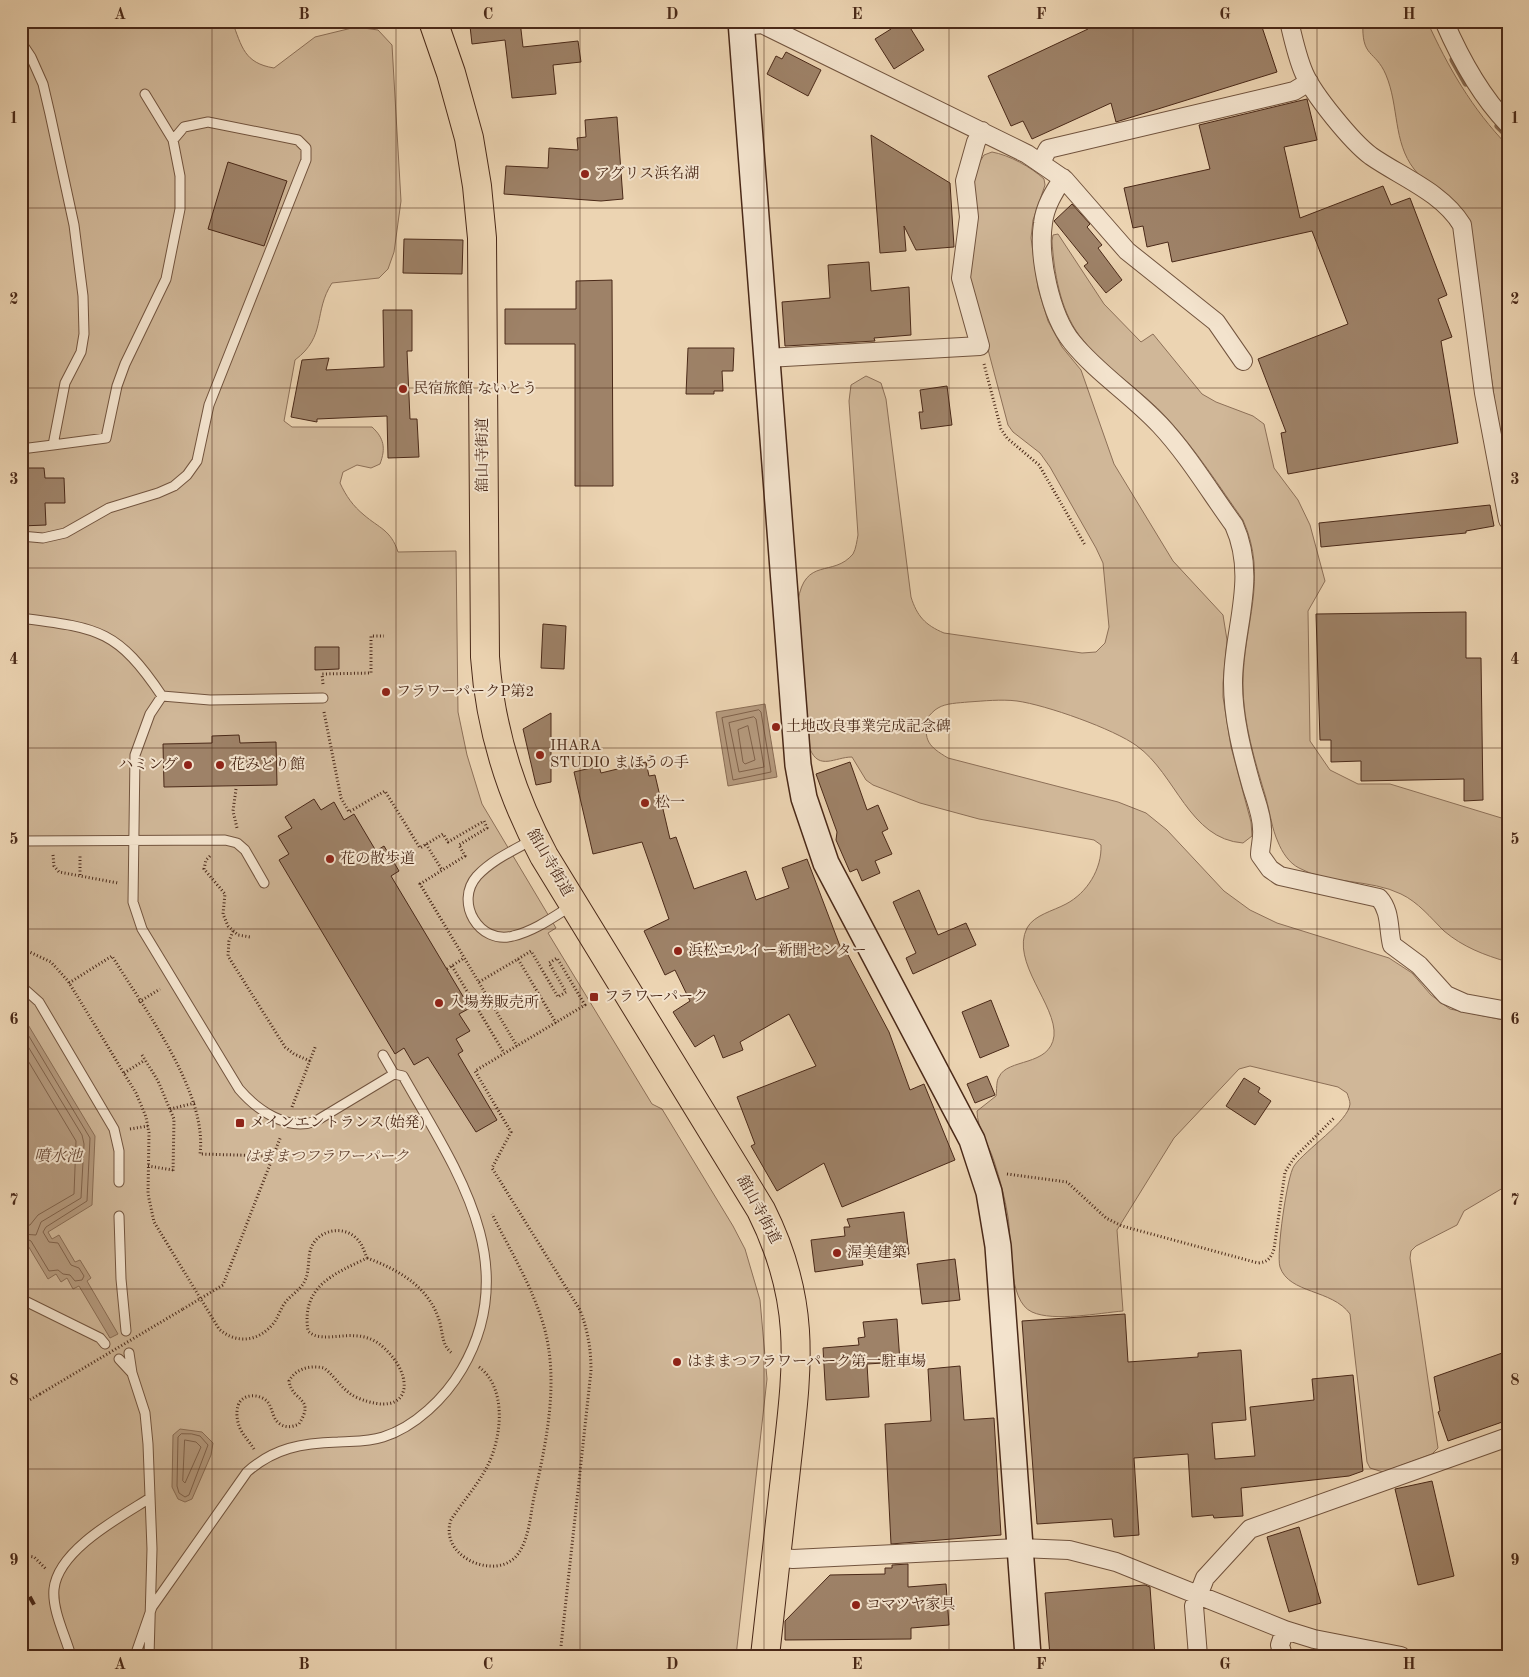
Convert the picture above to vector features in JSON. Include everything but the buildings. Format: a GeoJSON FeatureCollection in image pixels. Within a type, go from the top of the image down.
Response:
{"type":"FeatureCollection","features":[{"type":"Feature","properties":{"kind":"main road","name":"舘山寺街道"},"geometry":{"type":"LineString","coordinates":[[433,21],[465,122],[477,186],[482,238],[484,596],[487,688],[492,717],[507,775],[534,839],[761,1210],[775,1237],[792,1293],[797,1352],[765,1656]]}},
{"type":"Feature","properties":{"kind":"street"},"geometry":{"type":"LineString","coordinates":[[1289,21],[1299,60],[1309,82],[1360,147],[1442,202],[1454,212],[1462,225],[1487,412],[1508,520]]}},
{"type":"Feature","properties":{"kind":"street"},"geometry":{"type":"LineString","coordinates":[[1444,21],[1467,68],[1484,95],[1508,124]]}},
{"type":"Feature","properties":{"kind":"street"},"geometry":{"type":"LineString","coordinates":[[1028,1656],[998,1246],[995,1219],[985,1177],[960,1115],[826,862],[804,798],[794,731],[741,24],[762,24],[982,131],[1041,162],[1063,178],[1127,251],[1216,322],[1243,361]]}},
{"type":"Feature","properties":{"kind":"street"},"geometry":{"type":"LineString","coordinates":[[1041,162],[1048,149],[1294,92],[1309,82]]}},
{"type":"Feature","properties":{"kind":"street"},"geometry":{"type":"LineString","coordinates":[[767,358],[980,346],[961,278],[969,217],[965,181],[976,142],[982,131]]}},
{"type":"Feature","properties":{"kind":"street"},"geometry":{"type":"LineString","coordinates":[[1063,178],[1047,206],[1042,238],[1048,286],[1057,317],[1070,341],[1089,361],[1138,403],[1165,431],[1234,525],[1242,542],[1245,560],[1245,579],[1234,671],[1234,696],[1241,745],[1261,820],[1260,855],[1270,869],[1280,876],[1379,898],[1387,912],[1392,945],[1419,965],[1446,995],[1464,1003],[1508,1011]]}},
{"type":"Feature","properties":{"kind":"street"},"geometry":{"type":"LineString","coordinates":[[1198,1656],[1194,1606],[1205,1578],[1250,1529],[1508,1437]]}},
{"type":"Feature","properties":{"kind":"street"},"geometry":{"type":"LineString","coordinates":[[776,1557],[793,1559],[1020,1548],[1069,1550],[1093,1555],[1285,1630],[1314,1639],[1401,1656]]}},
{"type":"Feature","properties":{"kind":"street"},"geometry":{"type":"LineString","coordinates":[[1283,1656],[1280,1644],[1285,1630]]}},
{"type":"Feature","properties":{"kind":"lane"},"geometry":{"type":"LineString","coordinates":[[21,42],[31,57],[43,84],[74,225],[83,296],[84,334],[81,352],[65,383],[53,445]]}},
{"type":"Feature","properties":{"kind":"lane"},"geometry":{"type":"LineString","coordinates":[[21,449],[106,438],[117,386],[134,344],[158,300],[166,279],[180,209],[180,176],[173,140],[145,94]]}},
{"type":"Feature","properties":{"kind":"lane"},"geometry":{"type":"LineString","coordinates":[[21,536],[44,538],[65,533],[109,508],[158,493],[174,486],[187,475],[197,461],[209,405],[306,160],[306,148],[298,140],[208,122],[184,127],[173,140]]}},
{"type":"Feature","properties":{"kind":"lane"},"geometry":{"type":"LineString","coordinates":[[21,618],[86,627],[108,637],[128,651],[144,669],[162,696]]}},
{"type":"Feature","properties":{"kind":"lane"},"geometry":{"type":"LineString","coordinates":[[162,696],[210,700],[323,702]]}},
{"type":"Feature","properties":{"kind":"lane"},"geometry":{"type":"LineString","coordinates":[[135,1656],[152,1607],[247,1472],[261,1459],[278,1451],[296,1446],[326,1442],[367,1441],[383,1437],[417,1418],[432,1406],[457,1377],[467,1360],[478,1336],[488,1285],[487,1259],[482,1233],[473,1208],[444,1149],[403,1076],[394,1074],[316,1121],[300,1125],[286,1122],[264,1112],[250,1102],[239,1089],[142,929],[133,902],[135,755],[144,727],[162,696]]}},
{"type":"Feature","properties":{"kind":"lane"},"geometry":{"type":"LineString","coordinates":[[534,839],[495,860],[476,877],[468,898],[472,920],[490,935],[512,936],[536,928],[573,905]]}},
{"type":"Feature","properties":{"kind":"lane"},"geometry":{"type":"LineString","coordinates":[[21,841],[225,840],[237,842],[245,850],[264,883]]}},
{"type":"Feature","properties":{"kind":"lane"},"geometry":{"type":"LineString","coordinates":[[21,986],[39,1002],[114,1129],[119,1151],[119,1182]]}},
{"type":"Feature","properties":{"kind":"lane"},"geometry":{"type":"LineString","coordinates":[[383,1055],[394,1074]]}},
{"type":"Feature","properties":{"kind":"lane"},"geometry":{"type":"LineString","coordinates":[[119,1216],[121,1279],[126,1331]]}},
{"type":"Feature","properties":{"kind":"lane"},"geometry":{"type":"LineString","coordinates":[[21,1299],[100,1338],[105,1344]]}},
{"type":"Feature","properties":{"kind":"lane"},"geometry":{"type":"LineString","coordinates":[[128,1353],[132,1373],[145,1413],[150,1498],[152,1607],[150,1656]]}},
{"type":"Feature","properties":{"kind":"lane"},"geometry":{"type":"LineString","coordinates":[[119,1359],[132,1373]]}},
{"type":"Feature","properties":{"kind":"lane"},"geometry":{"type":"LineString","coordinates":[[71,1656],[55,1604],[56,1580],[66,1561],[87,1541],[150,1498]]}},
{"type":"Feature","properties":{"kind":"path"},"geometry":{"type":"LineString","coordinates":[[980,346],[1000,429],[1007,438],[1039,465],[1085,545]]}},
{"type":"Feature","properties":{"kind":"path"},"geometry":{"type":"LineString","coordinates":[[323,688],[322,674],[371,673],[371,636],[384,636]]}},
{"type":"Feature","properties":{"kind":"path"},"geometry":{"type":"LineString","coordinates":[[323,702],[341,798],[349,812],[386,790],[420,848],[443,834],[448,842],[484,821],[487,828],[459,845],[465,856],[420,884],[517,1046]]}},
{"type":"Feature","properties":{"kind":"path"},"geometry":{"type":"LineString","coordinates":[[236,789],[233,811],[236,822],[237,842]]}},
{"type":"Feature","properties":{"kind":"path"},"geometry":{"type":"LineString","coordinates":[[225,840],[206,860],[204,869],[225,894],[223,914],[228,926],[233,931],[250,937]]}},
{"type":"Feature","properties":{"kind":"path"},"geometry":{"type":"LineString","coordinates":[[53,841],[54,866],[59,872],[133,886]]}},
{"type":"Feature","properties":{"kind":"path"},"geometry":{"type":"LineString","coordinates":[[426,844],[442,870]]}},
{"type":"Feature","properties":{"kind":"path"},"geometry":{"type":"LineString","coordinates":[[233,931],[229,941],[228,956],[284,1047],[310,1061]]}},
{"type":"Feature","properties":{"kind":"path"},"geometry":{"type":"LineString","coordinates":[[23,973],[27,949]]}},
{"type":"Feature","properties":{"kind":"path"},"geometry":{"type":"LineString","coordinates":[[478,982],[531,951],[558,997],[566,992],[549,963],[557,958],[585,1005],[475,1071],[511,1132],[492,1168],[580,1310],[591,1350],[591,1371],[561,1646]]}},
{"type":"Feature","properties":{"kind":"path"},"geometry":{"type":"LineString","coordinates":[[69,983],[112,956],[181,1070],[195,1103],[200,1126],[200,1154],[273,1156]]}},
{"type":"Feature","properties":{"kind":"path"},"geometry":{"type":"LineString","coordinates":[[447,969],[464,958]]}},
{"type":"Feature","properties":{"kind":"path"},"geometry":{"type":"LineString","coordinates":[[518,959],[556,1023]]}},
{"type":"Feature","properties":{"kind":"path"},"geometry":{"type":"LineString","coordinates":[[452,966],[504,1054]]}},
{"type":"Feature","properties":{"kind":"path"},"geometry":{"type":"LineString","coordinates":[[139,1002],[158,990]]}},
{"type":"Feature","properties":{"kind":"path"},"geometry":{"type":"LineString","coordinates":[[21,1405],[223,1285],[316,1045]]}},
{"type":"Feature","properties":{"kind":"path"},"geometry":{"type":"LineString","coordinates":[[142,1055],[158,1081],[170,1109],[175,1129],[173,1172],[148,1166]]}},
{"type":"Feature","properties":{"kind":"path"},"geometry":{"type":"LineString","coordinates":[[124,1073],[145,1060]]}},
{"type":"Feature","properties":{"kind":"path"},"geometry":{"type":"LineString","coordinates":[[170,1109],[195,1103]]}},
{"type":"Feature","properties":{"kind":"path"},"geometry":{"type":"LineString","coordinates":[[985,1177],[999,1173],[1067,1182],[1106,1218],[1122,1226],[1258,1262],[1265,1262],[1272,1256],[1274,1249],[1283,1180],[1289,1164],[1334,1118]]}},
{"type":"Feature","properties":{"kind":"path"},"geometry":{"type":"LineString","coordinates":[[261,1459],[239,1427],[238,1404],[242,1398],[250,1396],[260,1397],[267,1402],[275,1420],[282,1426],[291,1427],[299,1424],[306,1408],[304,1400],[290,1388],[289,1381],[296,1373],[306,1367],[324,1368],[341,1387],[360,1399],[390,1404],[403,1395],[405,1380],[401,1371],[384,1348],[377,1342],[354,1334],[321,1338],[313,1336],[308,1331],[308,1313],[316,1290],[347,1266],[367,1258],[401,1273],[422,1290],[436,1313],[445,1344],[451,1352],[483,1371],[496,1390],[498,1429],[489,1463],[452,1520],[448,1529],[448,1538],[452,1547],[469,1560],[493,1566],[512,1560],[524,1544],[544,1454],[551,1381],[550,1360],[542,1318],[490,1211]]}},
{"type":"Feature","properties":{"kind":"path"},"geometry":{"type":"LineString","coordinates":[[200,1299],[219,1330],[227,1336],[246,1339],[258,1337],[273,1324],[292,1295],[300,1289],[308,1270],[310,1251],[320,1236],[328,1231],[349,1232],[362,1244],[367,1258]]}},
{"type":"Feature","properties":{"kind":"path"},"geometry":{"type":"LineString","coordinates":[[21,1555],[34,1557],[56,1580]]}},
{"type":"Feature","properties":{"kind":"green space","name":"はままつフラワーパーク"},"geometry":{"type":"Polygon","coordinates":[[[21,21],[232,21],[242,46],[250,58],[264,66],[274,68],[315,37],[356,27],[378,30],[392,45],[401,201],[394,252],[388,269],[379,278],[332,283],[326,294],[312,342],[295,360],[284,421],[292,427],[372,427],[379,435],[383,444],[380,464],[371,468],[357,465],[343,472],[340,483],[347,496],[360,512],[388,534],[398,552],[456,551],[458,712],[467,755],[482,804],[556,928],[548,933],[652,1104],[662,1109],[745,1249],[760,1300],[767,1379],[736,1656],[21,1656],[21,21]]]}},
{"type":"Feature","properties":{"kind":"green space"},"geometry":{"type":"Polygon","coordinates":[[[1363,21],[1427,21],[1443,55],[1462,87],[1483,117],[1508,146],[1508,476],[1496,410],[1469,221],[1456,204],[1421,177],[1407,158],[1399,136],[1390,87],[1382,67],[1366,48],[1363,21]]]}},
{"type":"Feature","properties":{"kind":"green space"},"geometry":{"type":"Polygon","coordinates":[[[992,152],[1020,162],[1044,179],[1045,185],[1033,220],[1031,238],[1038,288],[1048,321],[1062,347],[1081,370],[1114,464],[1173,561],[1223,615],[1227,640],[1223,697],[1231,747],[1251,822],[1252,836],[1243,843],[1225,839],[1209,830],[1184,804],[1151,758],[1137,746],[1097,725],[1045,707],[1005,700],[945,705],[927,718],[926,732],[929,742],[936,750],[948,758],[1118,802],[1146,813],[1167,830],[1224,891],[1250,910],[1277,923],[1389,958],[1412,973],[1431,995],[1450,1009],[1508,1021],[1508,1185],[1464,1211],[1457,1225],[1416,1246],[1411,1251],[1410,1258],[1438,1448],[1432,1454],[1383,1472],[1370,1468],[1367,1462],[1350,1314],[1333,1300],[1292,1282],[1285,1276],[1280,1267],[1279,1259],[1283,1215],[1291,1173],[1300,1159],[1335,1127],[1348,1111],[1350,1104],[1347,1093],[1338,1087],[1250,1066],[1239,1069],[1174,1138],[1117,1230],[1123,1311],[1064,1317],[1041,1315],[1032,1312],[1024,1306],[1018,1296],[1014,1283],[1005,1203],[994,1161],[979,1124],[977,1111],[996,1096],[997,1081],[1003,1071],[1037,1058],[1051,1046],[1054,1036],[1053,1024],[1049,1011],[1029,969],[1024,955],[1023,941],[1027,928],[1034,920],[1066,904],[1087,887],[1099,863],[1101,845],[1094,840],[979,819],[920,803],[873,785],[866,780],[852,757],[823,761],[818,760],[810,749],[798,601],[807,578],[813,573],[845,561],[855,550],[858,535],[849,401],[851,385],[866,376],[881,383],[886,399],[911,597],[919,615],[932,627],[944,633],[1082,653],[1096,652],[1105,643],[1109,627],[1103,563],[1050,467],[1040,453],[1013,432],[1008,425],[969,278],[974,182],[979,163],[984,155],[992,152]]]}},
{"type":"Feature","properties":{"kind":"green space"},"geometry":{"type":"Polygon","coordinates":[[[1058,234],[1104,304],[1141,342],[1153,334],[1202,394],[1216,402],[1253,416],[1264,424],[1274,468],[1298,500],[1310,525],[1325,581],[1308,611],[1310,741],[1330,770],[1358,784],[1390,784],[1508,820],[1508,962],[1459,942],[1444,931],[1419,906],[1401,894],[1376,886],[1310,873],[1295,866],[1284,853],[1276,837],[1250,742],[1245,713],[1244,662],[1253,602],[1254,562],[1243,520],[1198,456],[1168,419],[1099,358],[1072,325],[1059,290],[1054,265],[1052,241],[1053,235],[1058,234]]]}},
{"type":"Feature","properties":{"kind":"water"},"geometry":{"type":"Polygon","coordinates":[[[765,704],[777,777],[728,786],[716,712],[765,704]]]}},
{"type":"Feature","properties":{"kind":"water","name":"噴水池"},"geometry":{"type":"Polygon","coordinates":[[[21,1013],[95,1136],[92,1205],[48,1232],[52,1239],[59,1235],[75,1262],[80,1260],[91,1278],[87,1281],[118,1334],[110,1338],[79,1286],[73,1289],[67,1278],[61,1282],[56,1274],[48,1279],[27,1244],[21,1247],[21,1013]]]}},
{"type":"Feature","properties":{"kind":"water"},"geometry":{"type":"Polygon","coordinates":[[[180,1429],[202,1432],[213,1443],[211,1455],[192,1499],[185,1502],[178,1499],[172,1487],[173,1435],[180,1429]]]}},
{"type":"Feature","properties":{"kind":"waterway"},"geometry":{"type":"LineString","coordinates":[[1453,60],[1466,83]]}},
{"type":"Feature","properties":{"kind":"waterway"},"geometry":{"type":"LineString","coordinates":[[1498,126],[1508,136]]}},
{"type":"Feature","properties":{"kind":"railway"},"geometry":{"type":"LineString","coordinates":[[21,1581],[37,1610]]}},
{"type":"Feature","properties":{"kind":"place","name":"アグリス浜名湖"},"geometry":{"type":"Point","coordinates":[585,174]}},
{"type":"Feature","properties":{"kind":"place","name":"民宿旅館 ないとう"},"geometry":{"type":"Point","coordinates":[403,389]}},
{"type":"Feature","properties":{"kind":"place","name":"フラワーパークP第2"},"geometry":{"type":"Point","coordinates":[386,692]}},
{"type":"Feature","properties":{"kind":"place","name":"土地改良事業完成記念碑"},"geometry":{"type":"Point","coordinates":[776,727]}},
{"type":"Feature","properties":{"kind":"place","name":"IHARA STUDIO まほうの手"},"geometry":{"type":"Point","coordinates":[540,755]}},
{"type":"Feature","properties":{"kind":"place","name":"ハミング"},"geometry":{"type":"Point","coordinates":[188,765]}},
{"type":"Feature","properties":{"kind":"place","name":"花みどり館"},"geometry":{"type":"Point","coordinates":[220,765]}},
{"type":"Feature","properties":{"kind":"place","name":"松一"},"geometry":{"type":"Point","coordinates":[645,803]}},
{"type":"Feature","properties":{"kind":"place","name":"花の散歩道"},"geometry":{"type":"Point","coordinates":[330,859]}},
{"type":"Feature","properties":{"kind":"place","name":"浜松エルイー新聞センター"},"geometry":{"type":"Point","coordinates":[678,951]}},
{"type":"Feature","properties":{"kind":"place","name":"フラワーパーク"},"geometry":{"type":"Point","coordinates":[594,997]}},
{"type":"Feature","properties":{"kind":"place","name":"入場券販売所"},"geometry":{"type":"Point","coordinates":[439,1003]}},
{"type":"Feature","properties":{"kind":"place","name":"メインエントランス(始発)"},"geometry":{"type":"Point","coordinates":[240,1123]}},
{"type":"Feature","properties":{"kind":"place","name":"渥美建築"},"geometry":{"type":"Point","coordinates":[837,1253]}},
{"type":"Feature","properties":{"kind":"place","name":"はままつフラワーパーク第一駐車場"},"geometry":{"type":"Point","coordinates":[677,1362]}},
{"type":"Feature","properties":{"kind":"place","name":"コマツヤ家具"},"geometry":{"type":"Point","coordinates":[856,1605]}}]}
